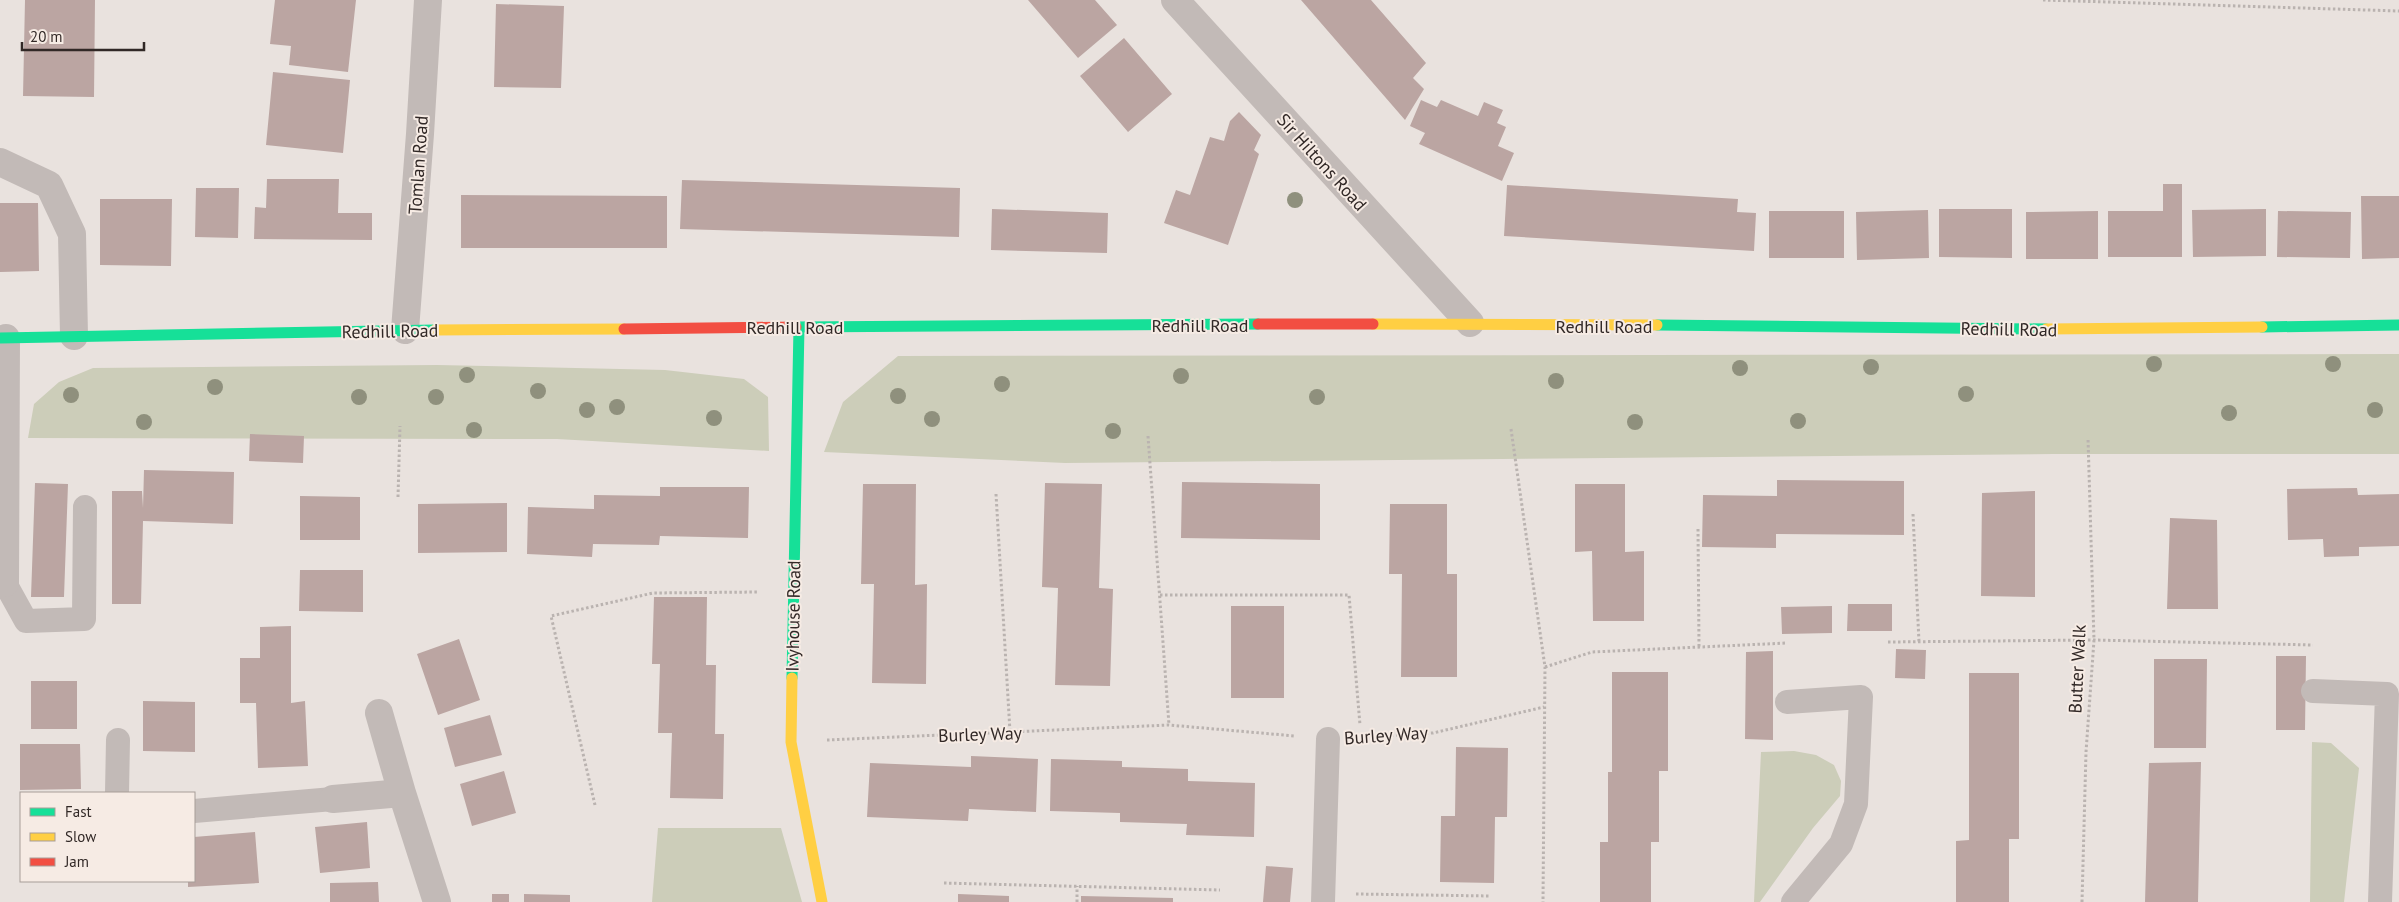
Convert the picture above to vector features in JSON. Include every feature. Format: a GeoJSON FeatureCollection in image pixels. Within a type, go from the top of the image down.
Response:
{"type":"FeatureCollection","features":[{"type":"Feature","properties":{"kind":"street","name":"Tomlan Road"},"geometry":{"type":"LineString","coordinates":[[405,330],[428,0]]}},
{"type":"Feature","properties":{"kind":"street","name":"Sir Hiltons Road"},"geometry":{"type":"LineString","coordinates":[[1175,0],[1470,323]]}},
{"type":"Feature","properties":{"kind":"street"},"geometry":{"type":"LineString","coordinates":[[0,162],[49,185],[72,234],[74,336]]}},
{"type":"Feature","properties":{"kind":"street","name":"Redhill Road"},"geometry":{"type":"LineString","coordinates":[[3,338],[405,330],[1470,323],[2099,330],[2399,325]]}},
{"type":"Feature","properties":{"kind":"street","name":"Ivyhouse Road"},"geometry":{"type":"LineString","coordinates":[[799,327],[791,742],[822,902]]}},
{"type":"Feature","properties":{"kind":"street"},"geometry":{"type":"LineString","coordinates":[[3,338],[3,565]]}},
{"type":"Feature","properties":{"kind":"street"},"geometry":{"type":"LineString","coordinates":[[379,713],[437,902]]}},
{"type":"Feature","properties":{"kind":"street"},"geometry":{"type":"LineString","coordinates":[[333,799],[402,793]]}},
{"type":"Feature","properties":{"kind":"lane"},"geometry":{"type":"LineString","coordinates":[[3,565],[26,621],[84,619],[85,508]]}},
{"type":"Feature","properties":{"kind":"lane"},"geometry":{"type":"LineString","coordinates":[[2312,691],[2387,694],[2380,902]]}},
{"type":"Feature","properties":{"kind":"lane"},"geometry":{"type":"LineString","coordinates":[[1787,702],[1861,697],[1856,804],[1841,844],[1793,902]]}},
{"type":"Feature","properties":{"kind":"lane","name":"Burley Way"},"geometry":{"type":"LineString","coordinates":[[1323,898],[1328,739]]}},
{"type":"Feature","properties":{"kind":"lane"},"geometry":{"type":"LineString","coordinates":[[117,792],[118,740]]}},
{"type":"Feature","properties":{"kind":"lane"},"geometry":{"type":"LineString","coordinates":[[195,811],[333,799]]}},
{"type":"Feature","properties":{"kind":"path"},"geometry":{"type":"LineString","coordinates":[[2042,0],[2399,11]]}},
{"type":"Feature","properties":{"kind":"path"},"geometry":{"type":"LineString","coordinates":[[398,497],[400,426]]}},
{"type":"Feature","properties":{"kind":"path"},"geometry":{"type":"LineString","coordinates":[[1511,429],[1545,668],[1543,902]]}},
{"type":"Feature","properties":{"kind":"path"},"geometry":{"type":"LineString","coordinates":[[1148,436],[1169,725]]}},
{"type":"Feature","properties":{"kind":"path","name":"Butter Walk"},"geometry":{"type":"LineString","coordinates":[[2082,902],[2086,752],[2094,640],[2088,438]]}},
{"type":"Feature","properties":{"kind":"path"},"geometry":{"type":"LineString","coordinates":[[996,494],[1010,732]]}},
{"type":"Feature","properties":{"kind":"path"},"geometry":{"type":"LineString","coordinates":[[1913,514],[1919,642]]}},
{"type":"Feature","properties":{"kind":"path"},"geometry":{"type":"LineString","coordinates":[[1698,529],[1699,647]]}},
{"type":"Feature","properties":{"kind":"path"},"geometry":{"type":"LineString","coordinates":[[595,805],[552,616],[653,592],[793,592]]}},
{"type":"Feature","properties":{"kind":"path"},"geometry":{"type":"LineString","coordinates":[[1160,595],[1350,595],[1361,737]]}},
{"type":"Feature","properties":{"kind":"path"},"geometry":{"type":"LineString","coordinates":[[1888,642],[2094,640],[2313,645]]}},
{"type":"Feature","properties":{"kind":"path"},"geometry":{"type":"LineString","coordinates":[[1545,668],[1592,652],[1786,643]]}},
{"type":"Feature","properties":{"kind":"path","name":"Burley Way"},"geometry":{"type":"LineString","coordinates":[[1328,739],[1433,733],[1544,706]]}},
{"type":"Feature","properties":{"kind":"path","name":"Burley Way"},"geometry":{"type":"LineString","coordinates":[[791,742],[1169,725],[1258,733]]}},
{"type":"Feature","properties":{"kind":"path"},"geometry":{"type":"LineString","coordinates":[[944,883],[1220,890]]}},
{"type":"Feature","properties":{"kind":"path"},"geometry":{"type":"LineString","coordinates":[[1077,886],[1077,902]]}},
{"type":"Feature","properties":{"kind":"path"},"geometry":{"type":"LineString","coordinates":[[1323,898],[1491,896]]}},
{"type":"Feature","properties":{"kind":"green space"},"geometry":{"type":"Polygon","coordinates":[[[2399,354],[2399,454],[2053,454],[1065,463],[824,452],[843,402],[898,356],[2399,354]]]}},
{"type":"Feature","properties":{"kind":"green space"},"geometry":{"type":"Polygon","coordinates":[[[437,365],[665,370],[744,379],[768,397],[769,451],[557,439],[28,438],[34,404],[59,382],[93,368],[437,365]]]}},
{"type":"Feature","properties":{"kind":"green space"},"geometry":{"type":"Polygon","coordinates":[[[2312,742],[2331,743],[2359,768],[2344,902],[2310,902],[2312,742]]]}},
{"type":"Feature","properties":{"kind":"green space"},"geometry":{"type":"Polygon","coordinates":[[[1794,751],[1816,755],[1834,765],[1841,781],[1840,796],[1813,828],[1760,902],[1754,902],[1761,752],[1794,751]]]}},
{"type":"Feature","properties":{"kind":"green space"},"geometry":{"type":"Polygon","coordinates":[[[658,828],[781,828],[802,902],[652,902],[658,828]]]}},
{"type":"Feature","properties":{"kind":"building"},"geometry":{"type":"Polygon","coordinates":[[[25,0],[95,0],[94,97],[23,96],[25,0]]]}},
{"type":"Feature","properties":{"kind":"building"},"geometry":{"type":"Polygon","coordinates":[[[275,0],[356,0],[348,72],[289,65],[291,46],[270,44],[275,0]]]}},
{"type":"Feature","properties":{"kind":"building"},"geometry":{"type":"Polygon","coordinates":[[[1028,0],[1095,0],[1117,25],[1078,58],[1028,0]]]}},
{"type":"Feature","properties":{"kind":"building"},"geometry":{"type":"Polygon","coordinates":[[[1301,0],[1371,0],[1426,63],[1413,78],[1424,89],[1405,120],[1301,0]]]}},
{"type":"Feature","properties":{"kind":"building"},"geometry":{"type":"Polygon","coordinates":[[[496,4],[564,6],[561,88],[494,87],[496,4]]]}},
{"type":"Feature","properties":{"kind":"building"},"geometry":{"type":"Polygon","coordinates":[[[1124,38],[1172,94],[1128,132],[1080,76],[1124,38]]]}},
{"type":"Feature","properties":{"kind":"building"},"geometry":{"type":"Polygon","coordinates":[[[273,72],[350,80],[343,153],[266,145],[273,72]]]}},
{"type":"Feature","properties":{"kind":"building"},"geometry":{"type":"Polygon","coordinates":[[[1421,100],[1437,107],[1441,100],[1478,116],[1484,102],[1503,110],[1497,123],[1506,127],[1498,146],[1514,153],[1502,181],[1419,144],[1425,133],[1410,126],[1421,100]]]}},
{"type":"Feature","properties":{"kind":"building"},"geometry":{"type":"Polygon","coordinates":[[[1239,112],[1261,135],[1254,150],[1259,154],[1228,245],[1164,223],[1176,190],[1190,195],[1210,137],[1224,141],[1230,121],[1239,112]]]}},
{"type":"Feature","properties":{"kind":"building"},"geometry":{"type":"Polygon","coordinates":[[[267,179],[339,179],[338,213],[372,213],[372,240],[254,239],[255,207],[266,208],[267,179]]]}},
{"type":"Feature","properties":{"kind":"building"},"geometry":{"type":"Polygon","coordinates":[[[682,180],[960,188],[959,237],[680,229],[682,180]]]}},
{"type":"Feature","properties":{"kind":"building"},"geometry":{"type":"Polygon","coordinates":[[[2163,184],[2182,184],[2182,257],[2108,257],[2108,211],[2163,211],[2163,184]]]}},
{"type":"Feature","properties":{"kind":"building"},"geometry":{"type":"Polygon","coordinates":[[[1507,185],[1738,199],[1737,212],[1756,213],[1754,251],[1504,236],[1507,185]]]}},
{"type":"Feature","properties":{"kind":"building"},"geometry":{"type":"Polygon","coordinates":[[[196,188],[239,188],[238,238],[195,237],[196,188]]]}},
{"type":"Feature","properties":{"kind":"building"},"geometry":{"type":"Polygon","coordinates":[[[461,195],[667,196],[667,248],[461,248],[461,195]]]}},
{"type":"Feature","properties":{"kind":"building"},"geometry":{"type":"Polygon","coordinates":[[[2361,196],[2399,196],[2399,258],[2362,259],[2361,196]]]}},
{"type":"Feature","properties":{"kind":"building"},"geometry":{"type":"Polygon","coordinates":[[[100,199],[172,199],[171,266],[100,265],[100,199]]]}},
{"type":"Feature","properties":{"kind":"building"},"geometry":{"type":"Polygon","coordinates":[[[0,203],[38,203],[39,271],[0,272],[0,203]]]}},
{"type":"Feature","properties":{"kind":"building"},"geometry":{"type":"Polygon","coordinates":[[[992,209],[1108,213],[1107,253],[991,250],[992,209]]]}},
{"type":"Feature","properties":{"kind":"building"},"geometry":{"type":"Polygon","coordinates":[[[1939,209],[2012,209],[2012,258],[1939,257],[1939,209]]]}},
{"type":"Feature","properties":{"kind":"building"},"geometry":{"type":"Polygon","coordinates":[[[2266,209],[2266,256],[2193,257],[2192,210],[2266,209]]]}},
{"type":"Feature","properties":{"kind":"building"},"geometry":{"type":"Polygon","coordinates":[[[1928,210],[1929,258],[1857,260],[1856,212],[1928,210]]]}},
{"type":"Feature","properties":{"kind":"building"},"geometry":{"type":"Polygon","coordinates":[[[1769,211],[1844,211],[1844,258],[1769,258],[1769,211]]]}},
{"type":"Feature","properties":{"kind":"building"},"geometry":{"type":"Polygon","coordinates":[[[2098,211],[2098,259],[2026,259],[2026,212],[2098,211]]]}},
{"type":"Feature","properties":{"kind":"building"},"geometry":{"type":"Polygon","coordinates":[[[2278,211],[2351,212],[2350,258],[2277,257],[2278,211]]]}},
{"type":"Feature","properties":{"kind":"building"},"geometry":{"type":"Polygon","coordinates":[[[250,434],[304,436],[303,463],[249,461],[250,434]]]}},
{"type":"Feature","properties":{"kind":"building"},"geometry":{"type":"Polygon","coordinates":[[[144,470],[234,472],[233,524],[143,521],[141,604],[112,604],[112,491],[142,491],[143,508],[144,470]]]}},
{"type":"Feature","properties":{"kind":"building"},"geometry":{"type":"Polygon","coordinates":[[[1777,480],[1904,481],[1904,535],[1776,534],[1776,548],[1702,547],[1703,495],[1777,496],[1777,480]]]}},
{"type":"Feature","properties":{"kind":"building"},"geometry":{"type":"Polygon","coordinates":[[[1182,482],[1320,484],[1320,540],[1181,538],[1182,482]]]}},
{"type":"Feature","properties":{"kind":"building"},"geometry":{"type":"Polygon","coordinates":[[[35,483],[68,484],[64,597],[31,597],[35,483]]]}},
{"type":"Feature","properties":{"kind":"building"},"geometry":{"type":"Polygon","coordinates":[[[1045,483],[1102,484],[1099,588],[1113,589],[1110,686],[1055,685],[1058,588],[1042,587],[1045,483]]]}},
{"type":"Feature","properties":{"kind":"building"},"geometry":{"type":"Polygon","coordinates":[[[863,484],[916,484],[915,585],[927,584],[926,684],[872,683],[874,584],[861,584],[863,484]]]}},
{"type":"Feature","properties":{"kind":"building"},"geometry":{"type":"Polygon","coordinates":[[[1575,484],[1625,484],[1625,552],[1644,551],[1644,621],[1593,621],[1592,551],[1575,552],[1575,484]]]}},
{"type":"Feature","properties":{"kind":"building"},"geometry":{"type":"Polygon","coordinates":[[[660,487],[749,487],[748,538],[660,536],[659,545],[593,544],[592,557],[527,554],[528,507],[594,509],[594,495],[660,496],[660,487]]]}},
{"type":"Feature","properties":{"kind":"building"},"geometry":{"type":"Polygon","coordinates":[[[2357,488],[2358,495],[2399,494],[2399,546],[2359,547],[2359,556],[2324,557],[2323,539],[2288,540],[2287,489],[2357,488]]]}},
{"type":"Feature","properties":{"kind":"building"},"geometry":{"type":"Polygon","coordinates":[[[2035,491],[2035,597],[1981,596],[1982,493],[2035,491]]]}},
{"type":"Feature","properties":{"kind":"building"},"geometry":{"type":"Polygon","coordinates":[[[300,496],[360,497],[360,540],[300,540],[300,496]]]}},
{"type":"Feature","properties":{"kind":"building"},"geometry":{"type":"Polygon","coordinates":[[[507,503],[507,552],[418,553],[418,504],[507,503]]]}},
{"type":"Feature","properties":{"kind":"building"},"geometry":{"type":"Polygon","coordinates":[[[1390,504],[1447,504],[1447,574],[1457,574],[1457,677],[1401,677],[1402,574],[1389,574],[1390,504]]]}},
{"type":"Feature","properties":{"kind":"building"},"geometry":{"type":"Polygon","coordinates":[[[2170,518],[2217,520],[2218,609],[2167,609],[2170,518]]]}},
{"type":"Feature","properties":{"kind":"building"},"geometry":{"type":"Polygon","coordinates":[[[300,570],[363,570],[363,612],[299,611],[300,570]]]}},
{"type":"Feature","properties":{"kind":"building"},"geometry":{"type":"Polygon","coordinates":[[[654,597],[707,597],[706,665],[716,665],[715,734],[724,734],[723,799],[670,798],[672,733],[658,733],[660,664],[652,664],[654,597]]]}},
{"type":"Feature","properties":{"kind":"building"},"geometry":{"type":"Polygon","coordinates":[[[1848,604],[1892,604],[1892,631],[1847,631],[1848,604]]]}},
{"type":"Feature","properties":{"kind":"building"},"geometry":{"type":"Polygon","coordinates":[[[1231,606],[1284,606],[1284,698],[1231,698],[1231,606]]]}},
{"type":"Feature","properties":{"kind":"building"},"geometry":{"type":"Polygon","coordinates":[[[1832,606],[1832,633],[1782,634],[1781,607],[1832,606]]]}},
{"type":"Feature","properties":{"kind":"building"},"geometry":{"type":"Polygon","coordinates":[[[291,626],[291,703],[305,701],[308,766],[258,768],[256,703],[240,703],[240,658],[260,658],[260,627],[291,626]]]}},
{"type":"Feature","properties":{"kind":"building"},"geometry":{"type":"Polygon","coordinates":[[[459,639],[480,700],[438,715],[417,654],[459,639]]]}},
{"type":"Feature","properties":{"kind":"building"},"geometry":{"type":"Polygon","coordinates":[[[1896,649],[1926,650],[1925,679],[1895,678],[1896,649]]]}},
{"type":"Feature","properties":{"kind":"building"},"geometry":{"type":"Polygon","coordinates":[[[1773,651],[1773,740],[1745,739],[1746,652],[1773,651]]]}},
{"type":"Feature","properties":{"kind":"building"},"geometry":{"type":"Polygon","coordinates":[[[2276,656],[2306,656],[2305,730],[2276,730],[2276,656]]]}},
{"type":"Feature","properties":{"kind":"building"},"geometry":{"type":"Polygon","coordinates":[[[2154,659],[2207,659],[2206,748],[2154,748],[2154,659]]]}},
{"type":"Feature","properties":{"kind":"building"},"geometry":{"type":"Polygon","coordinates":[[[1612,672],[1668,672],[1668,771],[1659,771],[1659,842],[1651,842],[1651,902],[1600,902],[1600,842],[1608,842],[1608,772],[1612,772],[1612,672]]]}},
{"type":"Feature","properties":{"kind":"building"},"geometry":{"type":"Polygon","coordinates":[[[1969,673],[2019,673],[2019,839],[2009,839],[2009,902],[1956,902],[1956,841],[1969,840],[1969,673]]]}},
{"type":"Feature","properties":{"kind":"building"},"geometry":{"type":"Polygon","coordinates":[[[31,681],[77,681],[77,729],[31,729],[31,681]]]}},
{"type":"Feature","properties":{"kind":"building"},"geometry":{"type":"Polygon","coordinates":[[[143,701],[195,702],[195,752],[143,751],[143,701]]]}},
{"type":"Feature","properties":{"kind":"building"},"geometry":{"type":"Polygon","coordinates":[[[490,715],[502,755],[455,767],[444,728],[490,715]]]}},
{"type":"Feature","properties":{"kind":"building"},"geometry":{"type":"Polygon","coordinates":[[[20,744],[80,744],[81,789],[20,790],[20,744]]]}},
{"type":"Feature","properties":{"kind":"building"},"geometry":{"type":"Polygon","coordinates":[[[1456,747],[1508,748],[1507,817],[1495,817],[1494,883],[1440,882],[1441,816],[1455,816],[1456,747]]]}},
{"type":"Feature","properties":{"kind":"building"},"geometry":{"type":"Polygon","coordinates":[[[971,756],[1038,759],[1036,812],[969,809],[968,821],[867,817],[870,763],[971,767],[971,756]]]}},
{"type":"Feature","properties":{"kind":"building"},"geometry":{"type":"Polygon","coordinates":[[[1051,759],[1122,761],[1122,767],[1188,769],[1188,781],[1255,783],[1254,837],[1186,835],[1187,824],[1120,822],[1120,813],[1050,811],[1051,759]]]}},
{"type":"Feature","properties":{"kind":"building"},"geometry":{"type":"Polygon","coordinates":[[[2201,762],[2198,902],[2145,902],[2149,763],[2201,762]]]}},
{"type":"Feature","properties":{"kind":"building"},"geometry":{"type":"Polygon","coordinates":[[[504,771],[516,813],[472,826],[460,784],[504,771]]]}},
{"type":"Feature","properties":{"kind":"building"},"geometry":{"type":"Polygon","coordinates":[[[367,822],[370,868],[320,873],[315,827],[367,822]]]}},
{"type":"Feature","properties":{"kind":"building"},"geometry":{"type":"Polygon","coordinates":[[[255,832],[259,883],[188,887],[188,882],[195,882],[195,837],[255,832]]]}},
{"type":"Feature","properties":{"kind":"building"},"geometry":{"type":"Polygon","coordinates":[[[1266,866],[1293,868],[1290,902],[1263,902],[1266,866]]]}},
{"type":"Feature","properties":{"kind":"building"},"geometry":{"type":"Polygon","coordinates":[[[378,882],[379,902],[330,902],[330,883],[378,882]]]}},
{"type":"Feature","properties":{"kind":"building"},"geometry":{"type":"Polygon","coordinates":[[[492,894],[509,894],[509,902],[492,902],[492,894]]]}},
{"type":"Feature","properties":{"kind":"building"},"geometry":{"type":"Polygon","coordinates":[[[524,894],[570,895],[570,902],[524,902],[524,894]]]}},
{"type":"Feature","properties":{"kind":"building"},"geometry":{"type":"Polygon","coordinates":[[[958,894],[1009,896],[1009,902],[958,902],[958,894]]]}},
{"type":"Feature","properties":{"kind":"building"},"geometry":{"type":"Polygon","coordinates":[[[1081,896],[1173,898],[1173,902],[1081,902],[1081,896]]]}},
{"type":"Feature","properties":{"kind":"traffic: fast"},"geometry":{"type":"LineString","coordinates":[[796,327],[1258,324]]}},
{"type":"Feature","properties":{"kind":"traffic: fast"},"geometry":{"type":"LineString","coordinates":[[1657,325],[2046,329]]}},
{"type":"Feature","properties":{"kind":"traffic: fast"},"geometry":{"type":"LineString","coordinates":[[2262,327],[2399,325]]}},
{"type":"Feature","properties":{"kind":"traffic: fast"},"geometry":{"type":"LineString","coordinates":[[792,678],[799,327]]}},
{"type":"Feature","properties":{"kind":"traffic: fast"},"geometry":{"type":"LineString","coordinates":[[0,338],[435,330]]}},
{"type":"Feature","properties":{"kind":"traffic: slow"},"geometry":{"type":"LineString","coordinates":[[1373,324],[1657,325]]}},
{"type":"Feature","properties":{"kind":"traffic: slow"},"geometry":{"type":"LineString","coordinates":[[2046,329],[2262,327]]}},
{"type":"Feature","properties":{"kind":"traffic: slow"},"geometry":{"type":"LineString","coordinates":[[435,330],[624,329]]}},
{"type":"Feature","properties":{"kind":"traffic: slow"},"geometry":{"type":"LineString","coordinates":[[792,678],[791,742],[822,902]]}},
{"type":"Feature","properties":{"kind":"traffic: jam"},"geometry":{"type":"LineString","coordinates":[[1258,324],[1373,324]]}},
{"type":"Feature","properties":{"kind":"traffic: jam"},"geometry":{"type":"LineString","coordinates":[[624,329],[796,327]]}}]}
